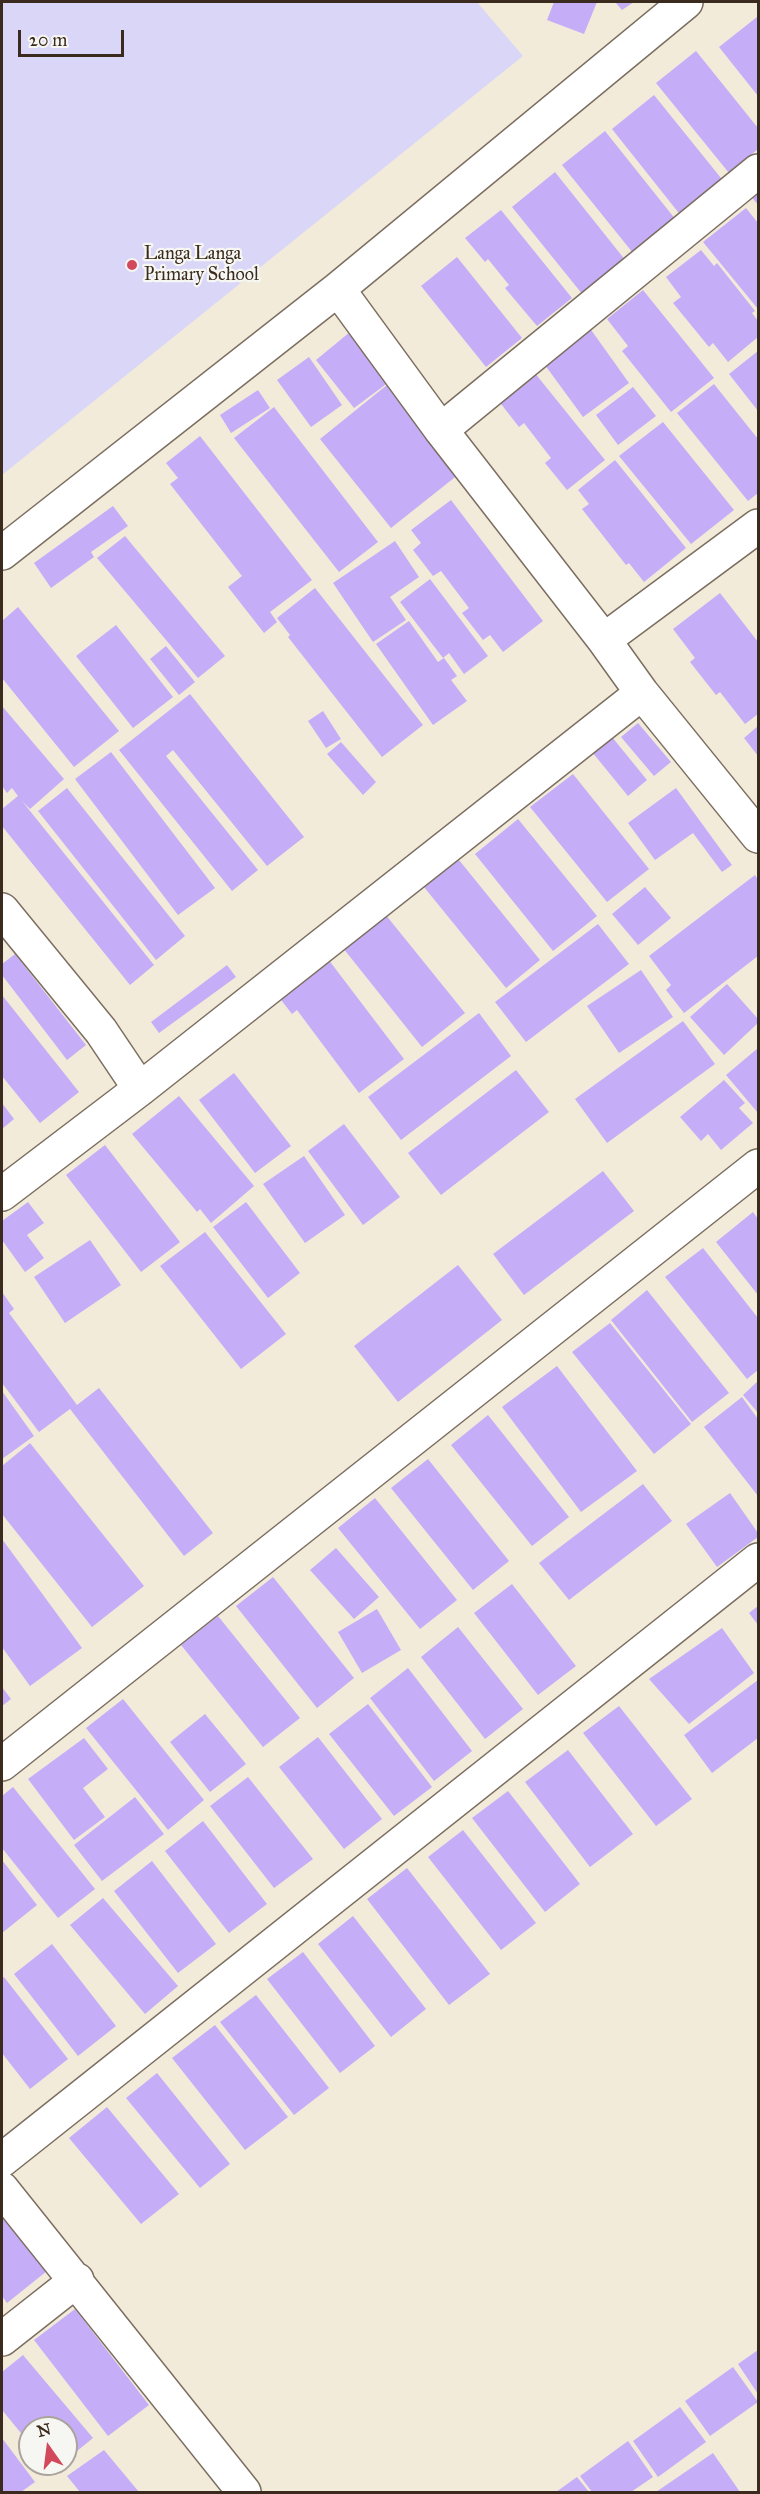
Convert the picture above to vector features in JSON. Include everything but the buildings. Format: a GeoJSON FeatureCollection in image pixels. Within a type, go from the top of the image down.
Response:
{"type":"FeatureCollection","features":[{"type":"Feature","properties":{"kind":"street"},"geometry":{"type":"LineString","coordinates":[[2,554],[338,289],[686,2]]}},
{"type":"Feature","properties":{"kind":"street"},"geometry":{"type":"LineString","coordinates":[[441,430],[759,171]]}},
{"type":"Feature","properties":{"kind":"street"},"geometry":{"type":"LineString","coordinates":[[338,289],[441,430],[604,640],[642,693],[759,836]]}},
{"type":"Feature","properties":{"kind":"street"},"geometry":{"type":"LineString","coordinates":[[604,640],[759,526]]}},
{"type":"Feature","properties":{"kind":"street"},"geometry":{"type":"LineString","coordinates":[[2,1194],[140,1089],[642,693]]}},
{"type":"Feature","properties":{"kind":"street"},"geometry":{"type":"LineString","coordinates":[[2,910],[101,1031],[140,1089]]}},
{"type":"Feature","properties":{"kind":"street"},"geometry":{"type":"LineString","coordinates":[[2,1764],[759,1166]]}},
{"type":"Feature","properties":{"kind":"street"},"geometry":{"type":"LineString","coordinates":[[2,2160],[759,1560]]}},
{"type":"Feature","properties":{"kind":"street"},"geometry":{"type":"LineString","coordinates":[[2,2189],[77,2280],[244,2493]]}},
{"type":"Feature","properties":{"kind":"street"},"geometry":{"type":"LineString","coordinates":[[2,2338],[77,2280]]}},
{"type":"Feature","properties":{"kind":"shaded area","name":"Langa Langa Primary School"},"geometry":{"type":"Polygon","coordinates":[[[2,2],[477,2],[523,56],[2,475],[2,2]]]}},
{"type":"Feature","properties":{"kind":"place","name":"Langa Langa Primary School"},"geometry":{"type":"Point","coordinates":[132,265]}}]}
